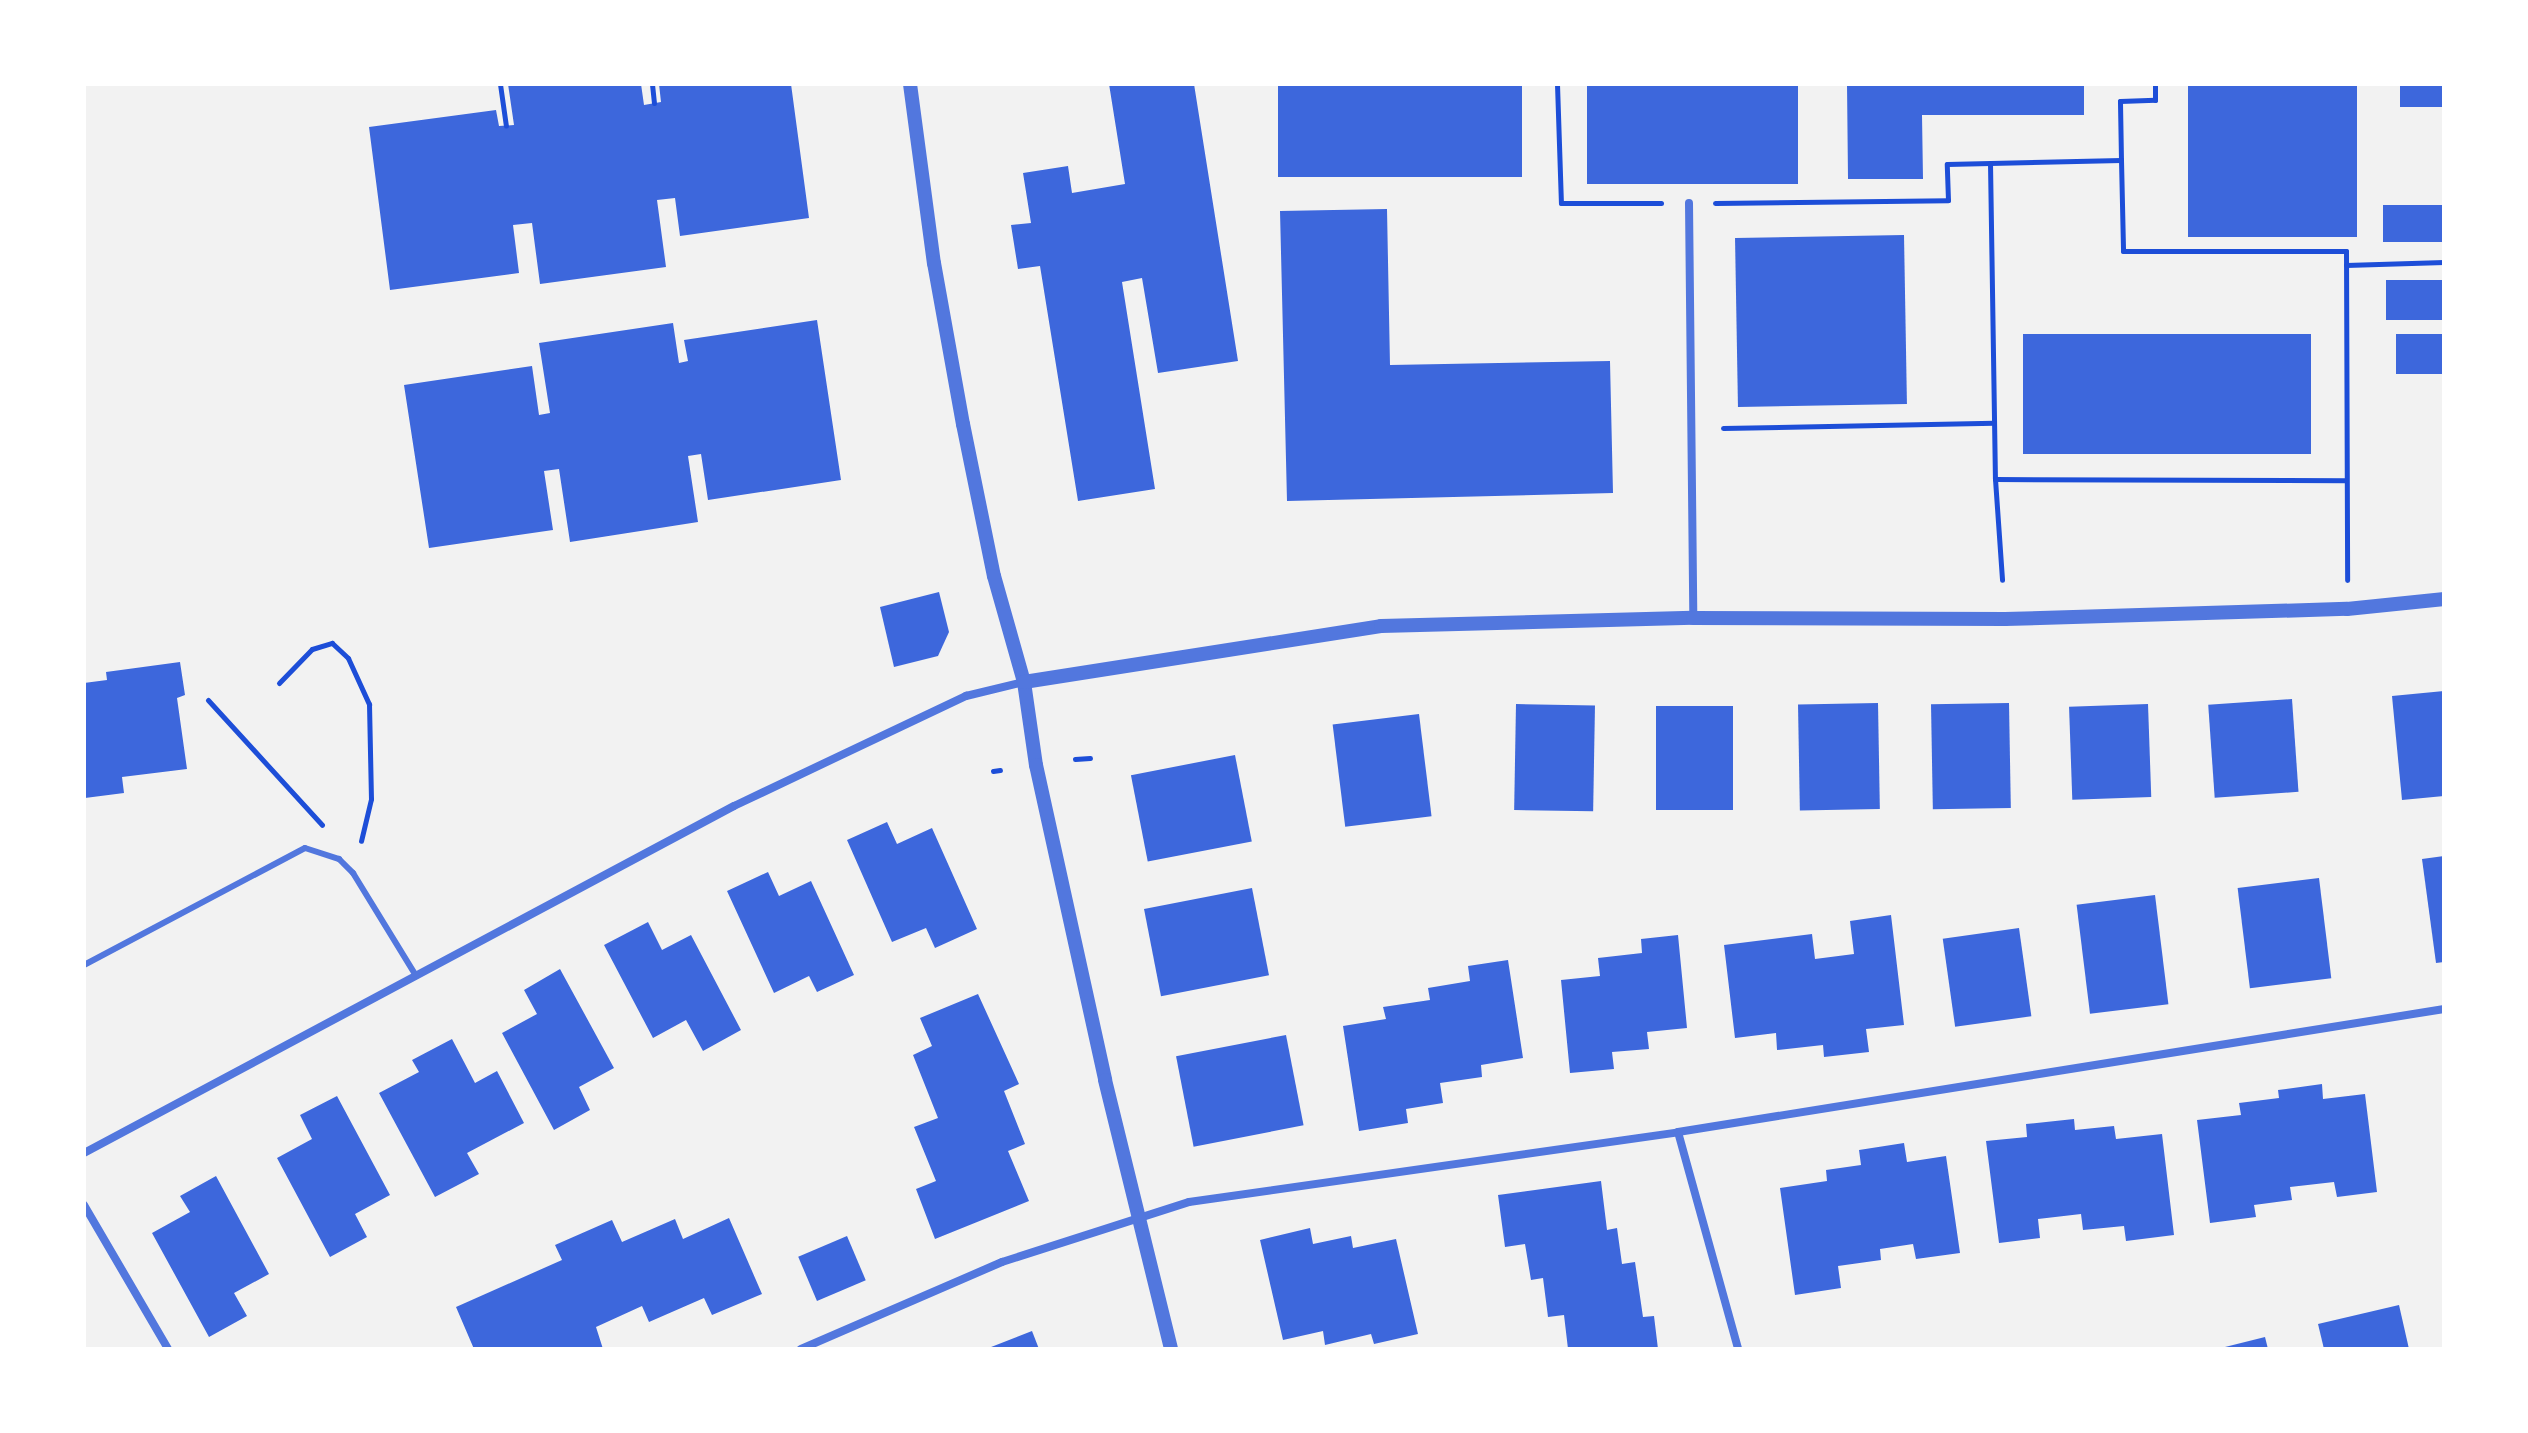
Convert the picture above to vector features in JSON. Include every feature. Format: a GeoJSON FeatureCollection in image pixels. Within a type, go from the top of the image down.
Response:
{"type":"FeatureCollection","features":[{"type":"Feature","properties":{"kind":"street"},"geometry":{"type":"LineString","coordinates":[[910,84],[963,424],[994,576],[1024,682],[1036,765],[1138,1217],[1171,1349]]}},
{"type":"Feature","properties":{"kind":"street"},"geometry":{"type":"LineString","coordinates":[[1689,203],[1693,618]]}},
{"type":"Feature","properties":{"kind":"street"},"geometry":{"type":"LineString","coordinates":[[84,1153],[802,773],[966,696],[1024,682],[1381,626],[1693,618],[2005,619],[2347,609],[2444,599]]}},
{"type":"Feature","properties":{"kind":"street"},"geometry":{"type":"LineString","coordinates":[[801,1349],[1002,1262],[1189,1202],[1678,1132],[2444,1009]]}},
{"type":"Feature","properties":{"kind":"street"},"geometry":{"type":"LineString","coordinates":[[1678,1132],[1738,1349]]}},
{"type":"Feature","properties":{"kind":"street"},"geometry":{"type":"LineString","coordinates":[[84,1205],[168,1349]]}},
{"type":"Feature","properties":{"kind":"lane"},"geometry":{"type":"LineString","coordinates":[[84,965],[290,853],[321,850],[347,867],[416,976]]}},
{"type":"Feature","properties":{"kind":"path"},"geometry":{"type":"LineString","coordinates":[[500,84],[506,126]]}},
{"type":"Feature","properties":{"kind":"path"},"geometry":{"type":"LineString","coordinates":[[652,84],[654,103]]}},
{"type":"Feature","properties":{"kind":"path"},"geometry":{"type":"LineString","coordinates":[[1557,84],[1561,203],[1948,200],[1947,164],[2121,160]]}},
{"type":"Feature","properties":{"kind":"path"},"geometry":{"type":"LineString","coordinates":[[2155,84],[2155,100],[2120,101],[2123,251],[2346,251],[2347,609]]}},
{"type":"Feature","properties":{"kind":"path"},"geometry":{"type":"LineString","coordinates":[[1990,163],[1995,479],[2002,580]]}},
{"type":"Feature","properties":{"kind":"path"},"geometry":{"type":"LineString","coordinates":[[2346,265],[2444,262]]}},
{"type":"Feature","properties":{"kind":"path"},"geometry":{"type":"LineString","coordinates":[[1723,428],[1994,423]]}},
{"type":"Feature","properties":{"kind":"path"},"geometry":{"type":"LineString","coordinates":[[1995,479],[2346,480]]}},
{"type":"Feature","properties":{"kind":"path"},"geometry":{"type":"LineString","coordinates":[[279,683],[312,649],[332,643],[348,658],[369,704],[371,799],[362,839],[347,867]]}},
{"type":"Feature","properties":{"kind":"path"},"geometry":{"type":"LineString","coordinates":[[208,700],[297,793]]}},
{"type":"Feature","properties":{"kind":"path"},"geometry":{"type":"LineString","coordinates":[[1075,759],[1090,758]]}},
{"type":"Feature","properties":{"kind":"building"},"geometry":{"type":"Polygon","coordinates":[[[508,84],[641,84],[644,105],[661,102],[659,84],[791,84],[809,218],[680,236],[675,198],[657,200],[666,267],[540,284],[532,223],[513,225],[519,273],[390,290],[369,127],[496,110],[499,126],[514,125],[508,84]]]}},
{"type":"Feature","properties":{"kind":"building"},"geometry":{"type":"Polygon","coordinates":[[[1109,84],[1194,84],[1238,361],[1158,373],[1142,278],[1122,282],[1155,489],[1078,501],[1040,266],[1018,269],[1011,225],[1031,223],[1023,173],[1068,166],[1072,193],[1125,184],[1109,84]]]}},
{"type":"Feature","properties":{"kind":"building"},"geometry":{"type":"Polygon","coordinates":[[[1278,84],[1522,84],[1522,177],[1278,177],[1278,84]]]}},
{"type":"Feature","properties":{"kind":"building"},"geometry":{"type":"Polygon","coordinates":[[[1587,84],[1798,84],[1798,184],[1587,184],[1587,84]]]}},
{"type":"Feature","properties":{"kind":"building"},"geometry":{"type":"Polygon","coordinates":[[[1847,84],[2084,84],[2084,115],[1922,115],[1923,179],[1848,179],[1847,84]]]}},
{"type":"Feature","properties":{"kind":"building"},"geometry":{"type":"Polygon","coordinates":[[[2188,84],[2357,84],[2357,237],[2188,237],[2188,84]]]}},
{"type":"Feature","properties":{"kind":"building"},"geometry":{"type":"Polygon","coordinates":[[[2400,84],[2444,84],[2444,107],[2400,107],[2400,84]]]}},
{"type":"Feature","properties":{"kind":"building"},"geometry":{"type":"Polygon","coordinates":[[[2383,205],[2444,205],[2444,242],[2383,242],[2383,205]]]}},
{"type":"Feature","properties":{"kind":"building"},"geometry":{"type":"Polygon","coordinates":[[[1387,209],[1390,365],[1610,361],[1613,493],[1287,501],[1280,211],[1387,209]]]}},
{"type":"Feature","properties":{"kind":"building"},"geometry":{"type":"Polygon","coordinates":[[[1904,235],[1907,404],[1738,407],[1735,238],[1904,235]]]}},
{"type":"Feature","properties":{"kind":"building"},"geometry":{"type":"Polygon","coordinates":[[[2386,280],[2444,280],[2444,320],[2386,320],[2386,280]]]}},
{"type":"Feature","properties":{"kind":"building"},"geometry":{"type":"Polygon","coordinates":[[[817,320],[841,480],[708,500],[701,454],[688,456],[698,522],[570,542],[559,469],[544,471],[553,530],[429,548],[404,385],[532,366],[539,415],[550,413],[539,343],[673,323],[679,363],[688,361],[684,340],[817,320]]]}},
{"type":"Feature","properties":{"kind":"building"},"geometry":{"type":"Polygon","coordinates":[[[2023,334],[2311,334],[2311,454],[2023,454],[2023,334]]]}},
{"type":"Feature","properties":{"kind":"building"},"geometry":{"type":"Polygon","coordinates":[[[2396,334],[2444,334],[2444,374],[2396,374],[2396,334]]]}},
{"type":"Feature","properties":{"kind":"building"},"geometry":{"type":"Polygon","coordinates":[[[939,592],[949,632],[938,656],[894,667],[880,607],[939,592]]]}},
{"type":"Feature","properties":{"kind":"building"},"geometry":{"type":"Polygon","coordinates":[[[180,662],[185,695],[177,698],[187,769],[122,777],[124,793],[85,798],[84,683],[107,680],[106,672],[180,662]]]}},
{"type":"Feature","properties":{"kind":"building"},"geometry":{"type":"Polygon","coordinates":[[[2444,691],[2444,796],[2402,800],[2392,696],[2444,691]]]}},
{"type":"Feature","properties":{"kind":"building"},"geometry":{"type":"Polygon","coordinates":[[[2292,699],[2298,792],[2215,798],[2208,705],[2292,699]]]}},
{"type":"Feature","properties":{"kind":"building"},"geometry":{"type":"Polygon","coordinates":[[[1878,703],[1880,809],[1800,810],[1798,704],[1878,703]]]}},
{"type":"Feature","properties":{"kind":"building"},"geometry":{"type":"Polygon","coordinates":[[[2009,703],[2011,808],[1933,809],[1931,704],[2009,703]]]}},
{"type":"Feature","properties":{"kind":"building"},"geometry":{"type":"Polygon","coordinates":[[[1516,704],[1595,705],[1593,811],[1514,810],[1516,704]]]}},
{"type":"Feature","properties":{"kind":"building"},"geometry":{"type":"Polygon","coordinates":[[[2148,704],[2151,797],[2072,800],[2069,707],[2148,704]]]}},
{"type":"Feature","properties":{"kind":"building"},"geometry":{"type":"Polygon","coordinates":[[[1656,706],[1733,706],[1733,810],[1656,810],[1656,706]]]}},
{"type":"Feature","properties":{"kind":"building"},"geometry":{"type":"Polygon","coordinates":[[[1419,714],[1432,816],[1345,827],[1333,725],[1419,714]]]}},
{"type":"Feature","properties":{"kind":"building"},"geometry":{"type":"Polygon","coordinates":[[[1235,755],[1252,841],[1148,862],[1131,775],[1235,755]]]}},
{"type":"Feature","properties":{"kind":"building"},"geometry":{"type":"Polygon","coordinates":[[[887,822],[897,844],[932,828],[977,929],[935,948],[926,928],[892,942],[847,840],[887,822]]]}},
{"type":"Feature","properties":{"kind":"building"},"geometry":{"type":"Polygon","coordinates":[[[2444,856],[2444,962],[2436,963],[2422,859],[2444,856]]]}},
{"type":"Feature","properties":{"kind":"building"},"geometry":{"type":"Polygon","coordinates":[[[768,872],[779,896],[811,881],[854,975],[817,992],[809,976],[774,993],[727,891],[768,872]]]}},
{"type":"Feature","properties":{"kind":"building"},"geometry":{"type":"Polygon","coordinates":[[[2319,878],[2331,978],[2250,988],[2238,888],[2319,878]]]}},
{"type":"Feature","properties":{"kind":"building"},"geometry":{"type":"Polygon","coordinates":[[[1252,888],[1269,975],[1161,996],[1144,909],[1252,888]]]}},
{"type":"Feature","properties":{"kind":"building"},"geometry":{"type":"Polygon","coordinates":[[[2155,895],[2168,1004],[2090,1014],[2077,905],[2155,895]]]}},
{"type":"Feature","properties":{"kind":"building"},"geometry":{"type":"Polygon","coordinates":[[[1891,915],[1904,1025],[1866,1029],[1869,1052],[1824,1057],[1823,1045],[1777,1050],[1776,1033],[1735,1038],[1724,945],[1812,934],[1815,959],[1854,954],[1850,921],[1891,915]]]}},
{"type":"Feature","properties":{"kind":"building"},"geometry":{"type":"Polygon","coordinates":[[[648,922],[662,950],[691,935],[741,1030],[703,1051],[686,1020],[653,1038],[604,945],[648,922]]]}},
{"type":"Feature","properties":{"kind":"building"},"geometry":{"type":"Polygon","coordinates":[[[2019,928],[2031,1016],[1955,1027],[1943,939],[2019,928]]]}},
{"type":"Feature","properties":{"kind":"building"},"geometry":{"type":"Polygon","coordinates":[[[1678,935],[1687,1028],[1647,1032],[1649,1049],[1612,1052],[1614,1069],[1570,1073],[1561,980],[1600,976],[1598,958],[1642,953],[1641,939],[1678,935]]]}},
{"type":"Feature","properties":{"kind":"building"},"geometry":{"type":"Polygon","coordinates":[[[1508,960],[1523,1058],[1481,1065],[1482,1077],[1440,1083],[1443,1103],[1406,1109],[1408,1123],[1359,1131],[1343,1026],[1386,1019],[1383,1007],[1430,1000],[1428,988],[1470,981],[1468,966],[1508,960]]]}},
{"type":"Feature","properties":{"kind":"building"},"geometry":{"type":"Polygon","coordinates":[[[560,969],[614,1068],[579,1087],[590,1110],[554,1130],[502,1033],[537,1014],[524,990],[560,969]]]}},
{"type":"Feature","properties":{"kind":"building"},"geometry":{"type":"Polygon","coordinates":[[[978,994],[1019,1084],[1004,1091],[1025,1144],[1008,1151],[1029,1201],[935,1239],[916,1189],[936,1181],[914,1127],[938,1118],[913,1055],[932,1046],[920,1018],[978,994]]]}},
{"type":"Feature","properties":{"kind":"building"},"geometry":{"type":"Polygon","coordinates":[[[1286,1035],[1304,1125],[1194,1147],[1176,1056],[1286,1035]]]}},
{"type":"Feature","properties":{"kind":"building"},"geometry":{"type":"Polygon","coordinates":[[[452,1039],[475,1083],[497,1071],[524,1123],[467,1153],[479,1174],[435,1197],[379,1093],[419,1072],[412,1060],[452,1039]]]}},
{"type":"Feature","properties":{"kind":"building"},"geometry":{"type":"Polygon","coordinates":[[[2322,1084],[2323,1099],[2365,1094],[2377,1192],[2337,1197],[2334,1182],[2290,1187],[2292,1200],[2254,1205],[2256,1217],[2210,1223],[2197,1120],[2241,1115],[2239,1103],[2279,1098],[2278,1090],[2322,1084]]]}},
{"type":"Feature","properties":{"kind":"building"},"geometry":{"type":"Polygon","coordinates":[[[337,1096],[390,1195],[355,1214],[367,1237],[330,1257],[277,1158],[312,1139],[300,1115],[337,1096]]]}},
{"type":"Feature","properties":{"kind":"building"},"geometry":{"type":"Polygon","coordinates":[[[2074,1119],[2075,1130],[2114,1126],[2116,1139],[2162,1134],[2174,1235],[2126,1241],[2124,1226],[2083,1230],[2081,1214],[2038,1219],[2040,1238],[1999,1243],[1986,1141],[2027,1137],[2026,1124],[2074,1119]]]}},
{"type":"Feature","properties":{"kind":"building"},"geometry":{"type":"Polygon","coordinates":[[[1904,1143],[1907,1162],[1946,1156],[1960,1253],[1916,1259],[1913,1244],[1880,1249],[1881,1260],[1838,1266],[1841,1288],[1795,1295],[1780,1188],[1827,1181],[1826,1170],[1861,1165],[1859,1150],[1904,1143]]]}},
{"type":"Feature","properties":{"kind":"building"},"geometry":{"type":"Polygon","coordinates":[[[216,1176],[269,1274],[234,1293],[247,1316],[209,1337],[152,1233],[190,1212],[180,1196],[216,1176]]]}},
{"type":"Feature","properties":{"kind":"building"},"geometry":{"type":"Polygon","coordinates":[[[1601,1181],[1607,1230],[1617,1228],[1622,1264],[1635,1262],[1643,1317],[1654,1316],[1658,1349],[1568,1349],[1564,1315],[1548,1317],[1543,1278],[1531,1280],[1525,1244],[1505,1247],[1498,1195],[1601,1181]]]}},
{"type":"Feature","properties":{"kind":"building"},"geometry":{"type":"Polygon","coordinates":[[[729,1218],[762,1294],[712,1315],[704,1298],[649,1322],[642,1306],[596,1327],[603,1349],[474,1349],[456,1307],[562,1260],[555,1245],[612,1220],[622,1242],[675,1219],[683,1239],[729,1218]]]}},
{"type":"Feature","properties":{"kind":"building"},"geometry":{"type":"Polygon","coordinates":[[[1310,1228],[1313,1244],[1351,1236],[1353,1248],[1396,1239],[1418,1334],[1374,1344],[1371,1334],[1325,1345],[1323,1331],[1283,1340],[1260,1240],[1310,1228]]]}},
{"type":"Feature","properties":{"kind":"building"},"geometry":{"type":"Polygon","coordinates":[[[847,1236],[866,1280],[817,1301],[798,1257],[847,1236]]]}},
{"type":"Feature","properties":{"kind":"building"},"geometry":{"type":"Polygon","coordinates":[[[2399,1305],[2409,1349],[2324,1349],[2318,1324],[2399,1305]]]}},
{"type":"Feature","properties":{"kind":"building"},"geometry":{"type":"Polygon","coordinates":[[[1032,1331],[1039,1349],[986,1349],[1032,1331]]]}},
{"type":"Feature","properties":{"kind":"building"},"geometry":{"type":"Polygon","coordinates":[[[2265,1337],[2268,1349],[2221,1349],[2221,1348],[2265,1337]]]}}]}
